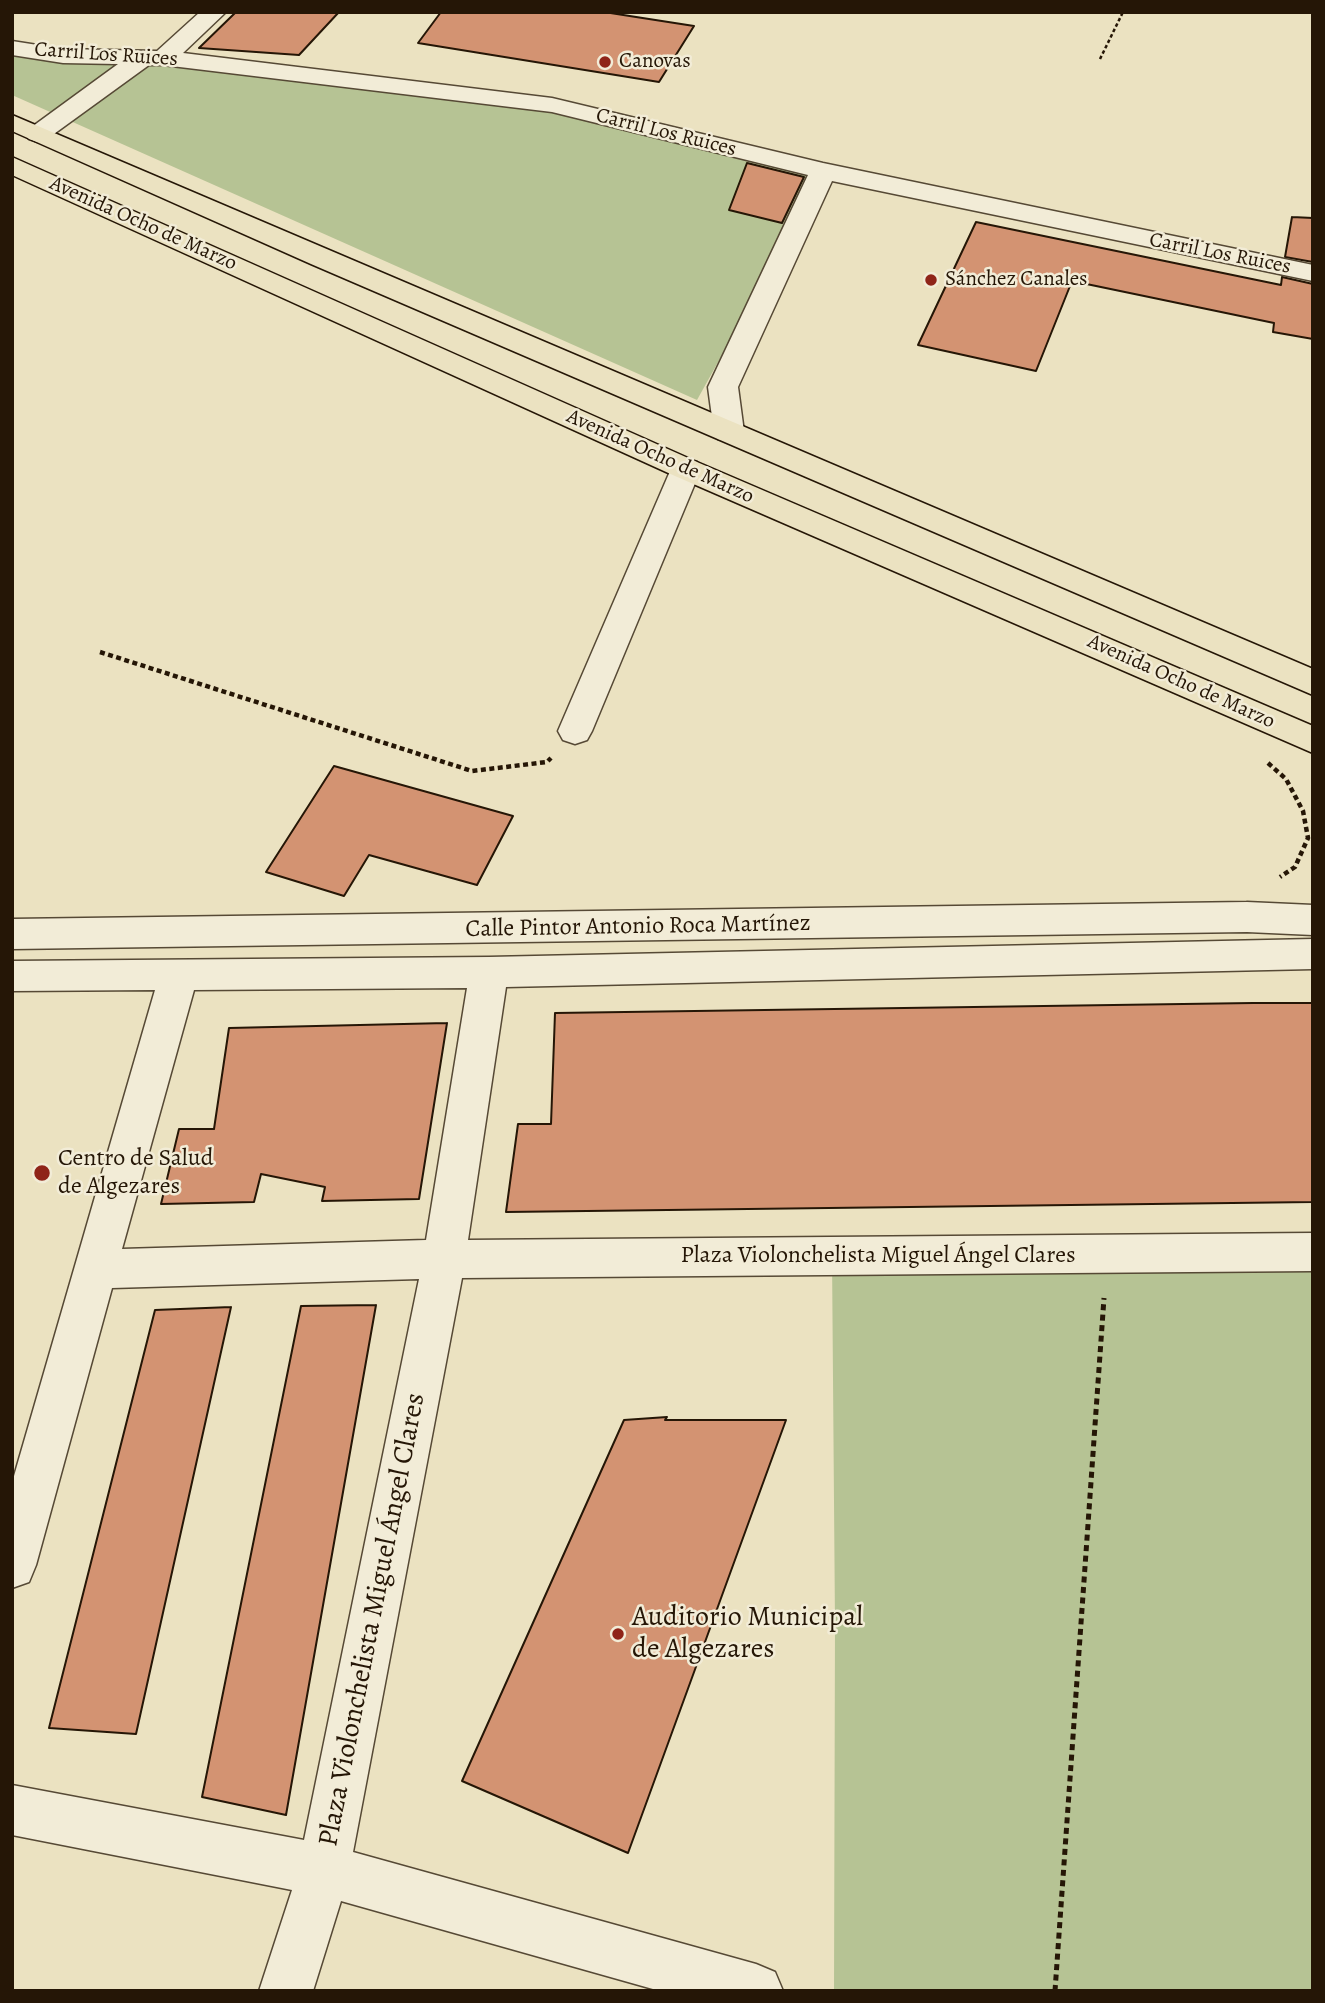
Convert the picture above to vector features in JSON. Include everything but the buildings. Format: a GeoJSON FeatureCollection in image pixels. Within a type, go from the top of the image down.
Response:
{"type":"FeatureCollection","features":[{"type":"Feature","properties":{"kind":"main road","name":"Avenida Ocho de Marzo"},"geometry":{"type":"LineString","coordinates":[[25,128],[321,258],[1313,683]]}},
{"type":"Feature","properties":{"kind":"main road","name":"Avenida Ocho de Marzo"},"geometry":{"type":"LineString","coordinates":[[12,165],[686,469],[1313,740]]}},
{"type":"Feature","properties":{"kind":"street"},"geometry":{"type":"LineString","coordinates":[[25,128],[154,57],[214,12]]}},
{"type":"Feature","properties":{"kind":"street","name":"Carril Los Ruices"},"geometry":{"type":"LineString","coordinates":[[12,48],[63,57],[154,57],[552,106],[823,172],[1313,273]]}},
{"type":"Feature","properties":{"kind":"street"},"geometry":{"type":"LineString","coordinates":[[729,432],[723,387],[823,172]]}},
{"type":"Feature","properties":{"kind":"street"},"geometry":{"type":"LineString","coordinates":[[575,731],[686,469]]}},
{"type":"Feature","properties":{"kind":"street"},"geometry":{"type":"LineString","coordinates":[[1256,917],[1313,891]]}},
{"type":"Feature","properties":{"kind":"street","name":"Calle Pintor Antonio Roca Martínez"},"geometry":{"type":"LineString","coordinates":[[12,934],[1256,917],[1313,920]]}},
{"type":"Feature","properties":{"kind":"street"},"geometry":{"type":"LineString","coordinates":[[12,976],[489,972],[1313,954]]}},
{"type":"Feature","properties":{"kind":"street","name":"Plaza Violonchelista Miguel Ángel Clares"},"geometry":{"type":"LineString","coordinates":[[489,972],[444,1259],[324,1870],[756,1991]]}},
{"type":"Feature","properties":{"kind":"street"},"geometry":{"type":"LineString","coordinates":[[12,1565],[180,974]]}},
{"type":"Feature","properties":{"kind":"street","name":"Plaza Violonchelista Miguel Ángel Clares"},"geometry":{"type":"LineString","coordinates":[[98,1269],[444,1259],[1313,1252]]}},
{"type":"Feature","properties":{"kind":"street"},"geometry":{"type":"LineString","coordinates":[[12,1810],[324,1870],[286,1991]]}},
{"type":"Feature","properties":{"kind":"path"},"geometry":{"type":"LineString","coordinates":[[1100,59],[1123,12]]}},
{"type":"Feature","properties":{"kind":"path"},"geometry":{"type":"LineString","coordinates":[[100,652],[472,771],[547,762],[575,731]]}},
{"type":"Feature","properties":{"kind":"path"},"geometry":{"type":"LineString","coordinates":[[1256,917],[1239,891],[1266,887],[1295,867],[1308,838],[1303,811],[1286,779],[1264,759]]}},
{"type":"Feature","properties":{"kind":"path"},"geometry":{"type":"LineString","coordinates":[[1055,1991],[1107,1255]]}},
{"type":"Feature","properties":{"kind":"green space"},"geometry":{"type":"Polygon","coordinates":[[[12,48],[76,63],[178,67],[590,115],[821,177],[697,400],[12,95],[12,48]]]}},
{"type":"Feature","properties":{"kind":"green space"},"geometry":{"type":"Polygon","coordinates":[[[1313,1252],[1313,1991],[834,1991],[832,1256],[1313,1252]]]}},
{"type":"Feature","properties":{"kind":"place","name":"Canovas"},"geometry":{"type":"Point","coordinates":[605,62]}},
{"type":"Feature","properties":{"kind":"place","name":"Sánchez Canales"},"geometry":{"type":"Point","coordinates":[931,280]}},
{"type":"Feature","properties":{"kind":"place","name":"Centro de Salud de Algezares"},"geometry":{"type":"Point","coordinates":[42,1173]}},
{"type":"Feature","properties":{"kind":"place","name":"Auditorio Municipal de Algezares"},"geometry":{"type":"Point","coordinates":[618,1634]}}]}
